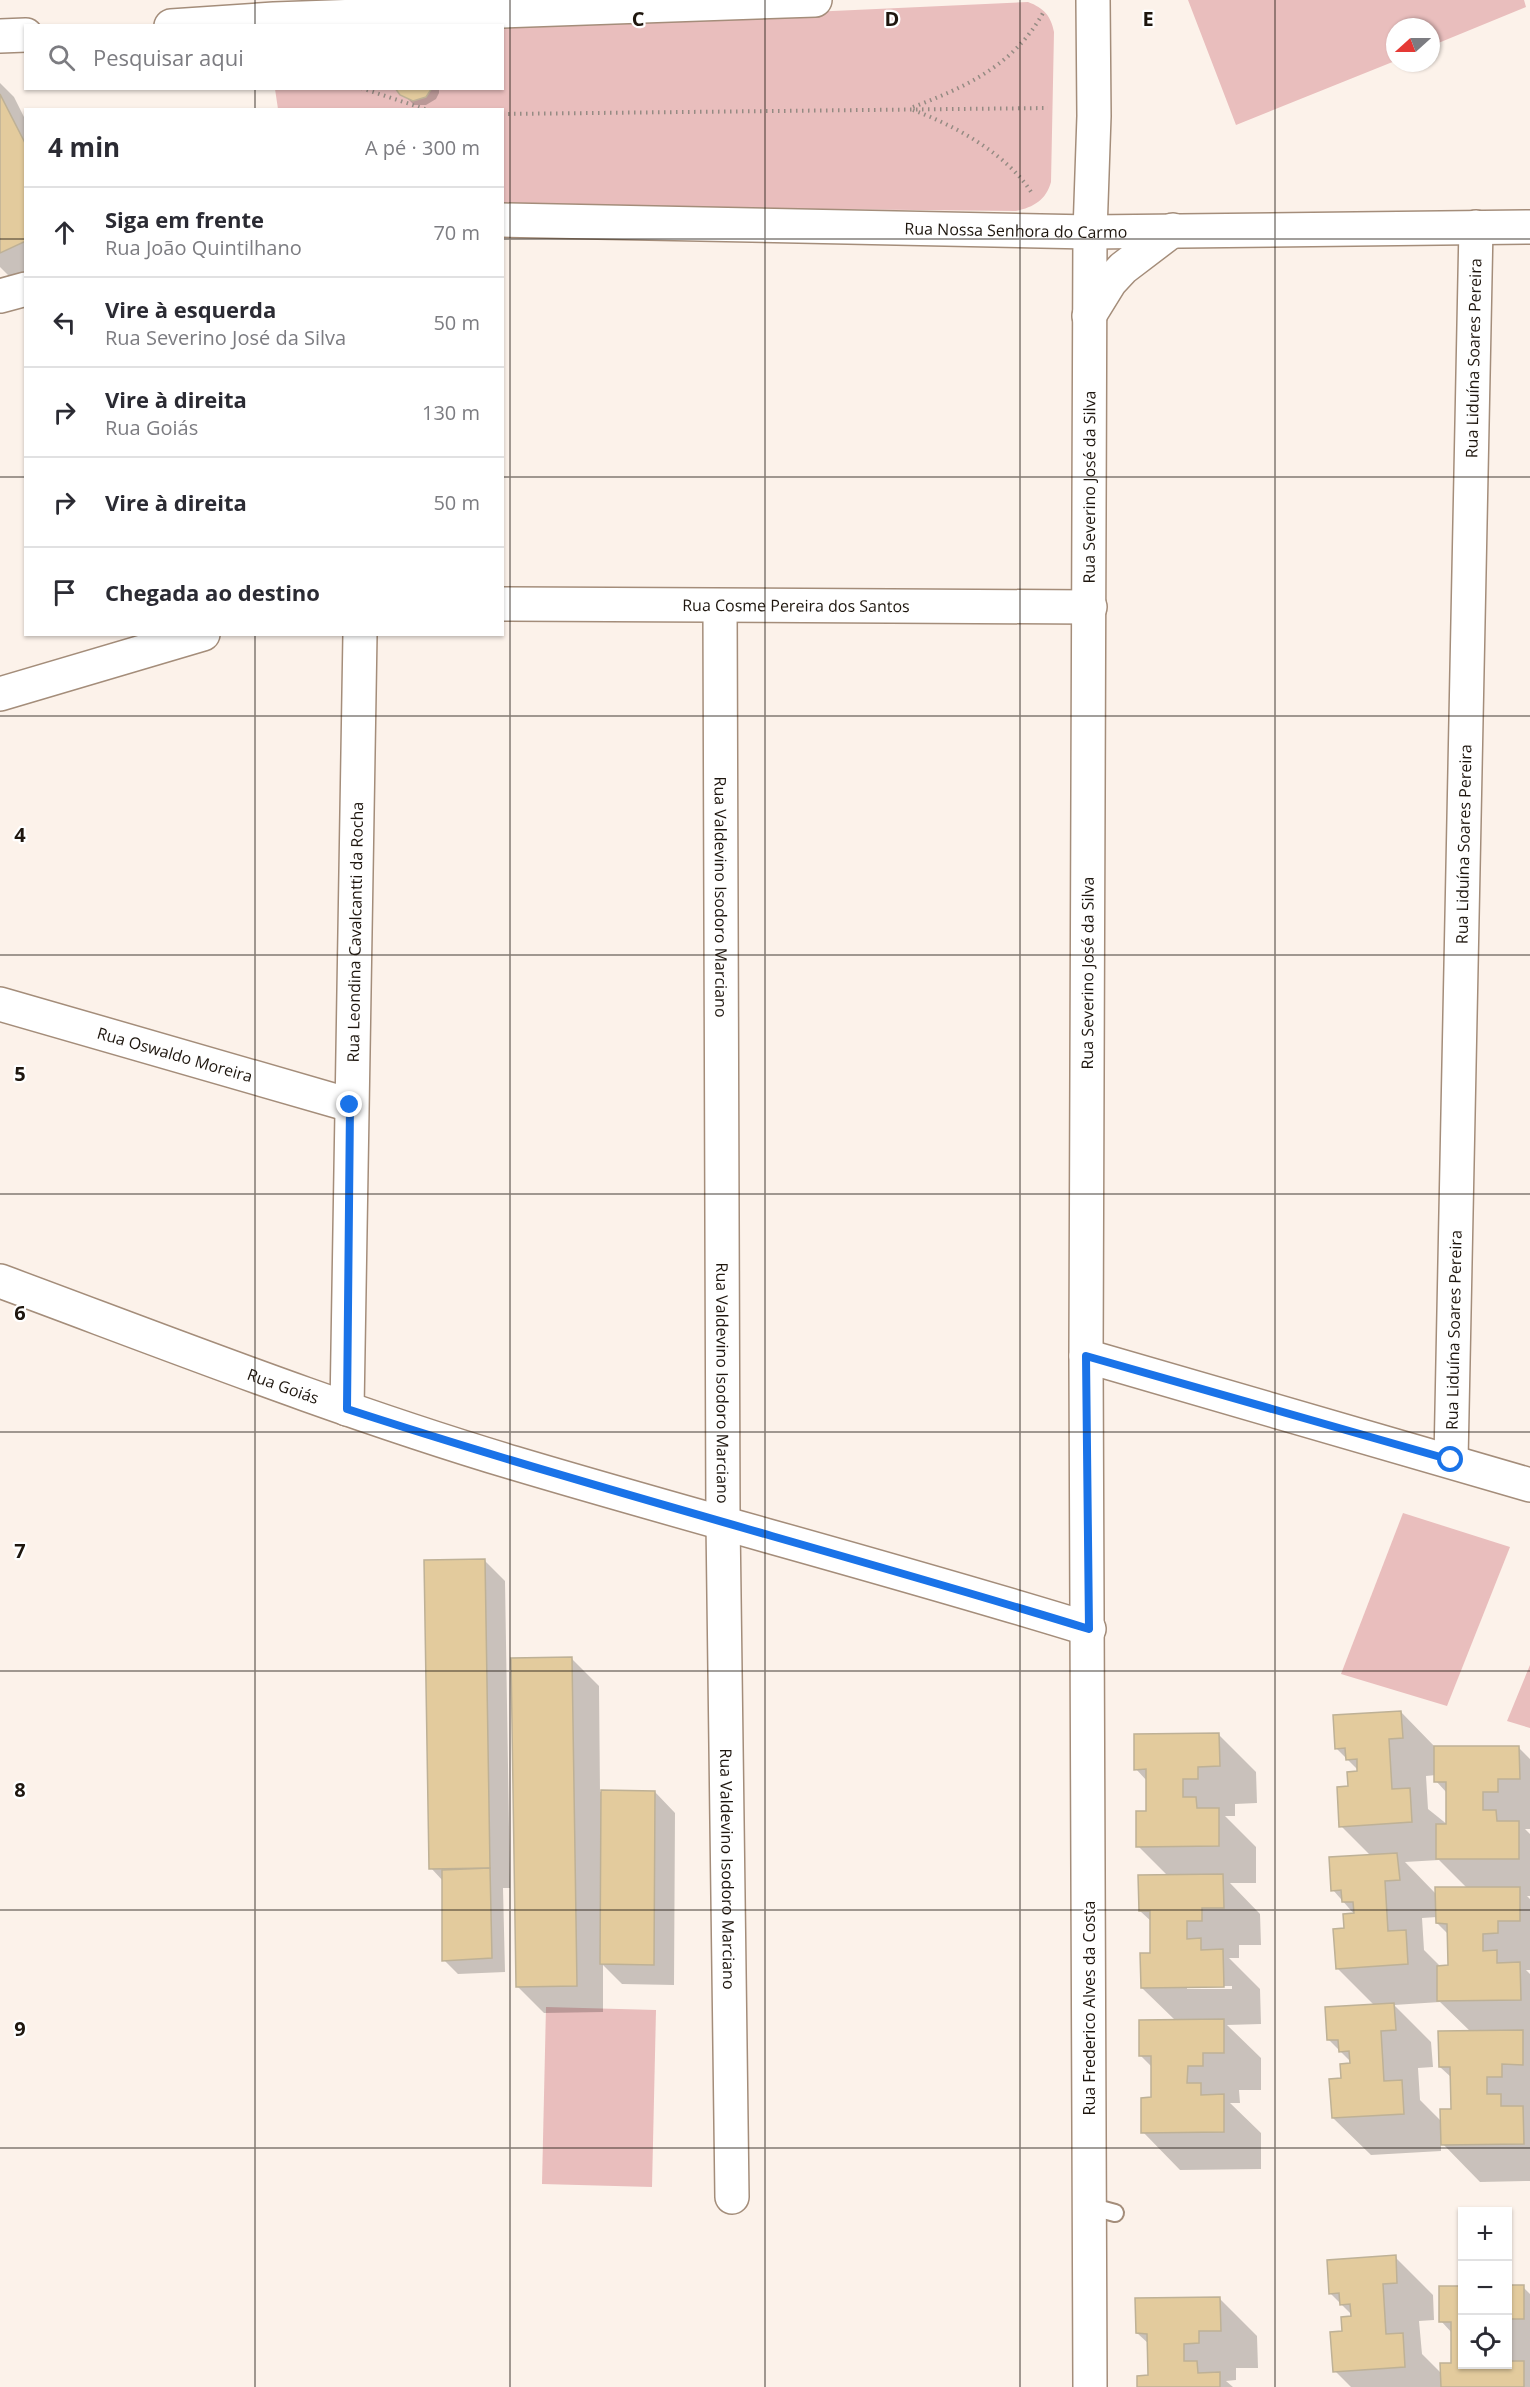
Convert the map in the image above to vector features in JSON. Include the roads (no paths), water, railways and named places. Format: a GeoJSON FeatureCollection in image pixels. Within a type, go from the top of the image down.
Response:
{"type":"FeatureCollection","features":[{"type":"Feature","properties":{"kind":"street"},"geometry":{"type":"LineString","coordinates":[[200,24],[274,19],[815,0]]}},
{"type":"Feature","properties":{"kind":"street","name":"Rua Severino José da Silva"},"geometry":{"type":"LineString","coordinates":[[1093,0],[1094,116],[1089,316],[1090,607],[1086,1356],[1096,1632]]}},
{"type":"Feature","properties":{"kind":"street"},"geometry":{"type":"LineString","coordinates":[[0,36],[24,35]]}},
{"type":"Feature","properties":{"kind":"street","name":"Rua Nossa Senhora do Carmo"},"geometry":{"type":"LineString","coordinates":[[504,220],[1090,232],[1530,227]]}},
{"type":"Feature","properties":{"kind":"street","name":"Rua Liduína Soares Pereira"},"geometry":{"type":"LineString","coordinates":[[1451,1460],[1476,227]]}},
{"type":"Feature","properties":{"kind":"street"},"geometry":{"type":"LineString","coordinates":[[1089,316],[1110,282],[1123,268],[1173,231]]}},
{"type":"Feature","properties":{"kind":"street"},"geometry":{"type":"LineString","coordinates":[[0,296],[24,290]]}},
{"type":"Feature","properties":{"kind":"street","name":"Rua Cosme Pereira dos Santos"},"geometry":{"type":"LineString","coordinates":[[504,604],[1090,607]]}},
{"type":"Feature","properties":{"kind":"street","name":"Rua Valdevino Isodoro Marciano"},"geometry":{"type":"LineString","coordinates":[[720,606],[723,1521],[732,2197]]}},
{"type":"Feature","properties":{"kind":"street"},"geometry":{"type":"LineString","coordinates":[[0,694],[196,636]]}},
{"type":"Feature","properties":{"kind":"street","name":"Rua Leondina Cavalcantti da Rocha"},"geometry":{"type":"LineString","coordinates":[[347,1409],[350,1105],[360,636]]}},
{"type":"Feature","properties":{"kind":"street","name":"Rua Oswaldo Moreira"},"geometry":{"type":"LineString","coordinates":[[0,1004],[350,1105]]}},
{"type":"Feature","properties":{"kind":"street","name":"Rua Goiás"},"geometry":{"type":"LineString","coordinates":[[0,1281],[347,1409],[513,1463],[723,1521],[1096,1632]]}},
{"type":"Feature","properties":{"kind":"street"},"geometry":{"type":"LineString","coordinates":[[1086,1356],[1451,1460],[1530,1485]]}},
{"type":"Feature","properties":{"kind":"street","name":"Rua Frederico Alves da Costa"},"geometry":{"type":"LineString","coordinates":[[1090,2387],[1102,2209],[1096,1632]]}}]}
